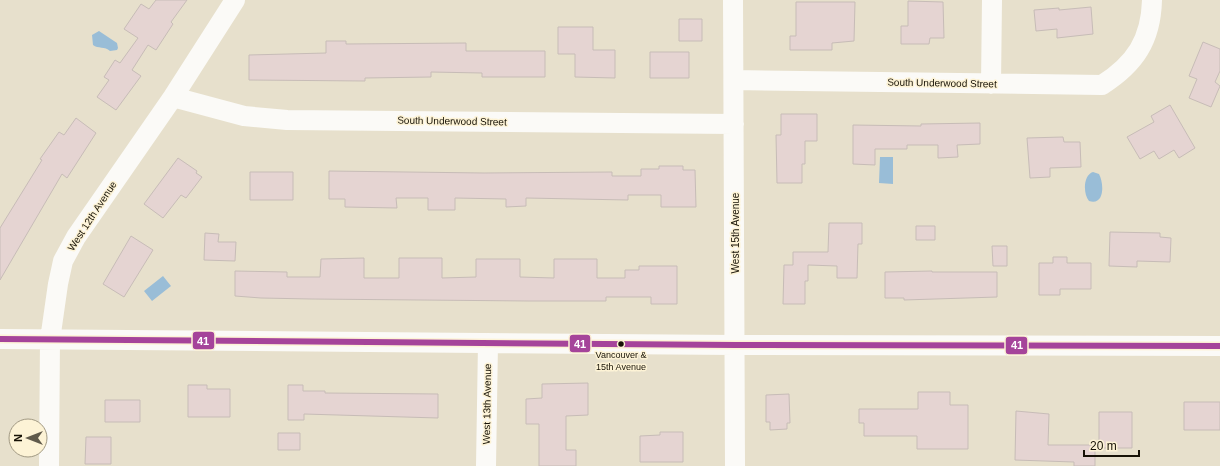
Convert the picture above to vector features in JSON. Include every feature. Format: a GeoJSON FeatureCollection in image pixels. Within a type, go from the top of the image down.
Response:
{"type":"FeatureCollection","features":[{"type":"Feature","properties":{"kind":"street","name":"West 12th Avenue"},"geometry":{"type":"LineString","coordinates":[[49,466],[50,340],[63,261],[76,237],[173,97],[236,0]]}},
{"type":"Feature","properties":{"kind":"street","name":"West 15th Avenue"},"geometry":{"type":"LineString","coordinates":[[733,0],[735,466]]}},
{"type":"Feature","properties":{"kind":"street"},"geometry":{"type":"LineString","coordinates":[[991,84],[992,0]]}},
{"type":"Feature","properties":{"kind":"street","name":"South Underwood Street"},"geometry":{"type":"LineString","coordinates":[[734,80],[1102,85],[1127,67],[1137,53],[1144,40],[1152,14],[1152,0]]}},
{"type":"Feature","properties":{"kind":"street","name":"South Underwood Street"},"geometry":{"type":"LineString","coordinates":[[173,97],[244,116],[287,120],[734,124]]}},
{"type":"Feature","properties":{"kind":"street"},"geometry":{"type":"LineString","coordinates":[[0,339],[735,345],[1220,346]]}},
{"type":"Feature","properties":{"kind":"street","name":"West 13th Avenue"},"geometry":{"type":"LineString","coordinates":[[486,466],[488,343]]}},
{"type":"Feature","properties":{"kind":"water"},"geometry":{"type":"Polygon","coordinates":[[[99,31],[117,43],[117,50],[110,51],[93,45],[92,35],[99,31]]]}},
{"type":"Feature","properties":{"kind":"water"},"geometry":{"type":"Polygon","coordinates":[[[880,157],[893,157],[893,184],[879,183],[880,157]]]}},
{"type":"Feature","properties":{"kind":"water"},"geometry":{"type":"Polygon","coordinates":[[[1093,172],[1099,174],[1102,183],[1101,197],[1094,202],[1089,201],[1085,190],[1087,177],[1093,172]]]}},
{"type":"Feature","properties":{"kind":"water"},"geometry":{"type":"Polygon","coordinates":[[[163,276],[171,286],[152,301],[144,291],[163,276]]]}},
{"type":"Feature","properties":{"kind":"building"},"geometry":{"type":"Polygon","coordinates":[[[156,0],[187,0],[171,22],[173,24],[156,50],[148,45],[132,70],[141,76],[116,110],[97,97],[109,80],[104,77],[115,60],[120,63],[138,38],[124,29],[141,4],[149,9],[156,0]]]}},
{"type":"Feature","properties":{"kind":"building"},"geometry":{"type":"Polygon","coordinates":[[[908,1],[943,2],[944,38],[930,38],[929,44],[901,44],[901,26],[908,26],[908,1]]]}},
{"type":"Feature","properties":{"kind":"building"},"geometry":{"type":"Polygon","coordinates":[[[796,2],[855,2],[854,41],[832,43],[832,50],[790,50],[790,36],[796,36],[796,2]]]}},
{"type":"Feature","properties":{"kind":"building"},"geometry":{"type":"Polygon","coordinates":[[[1091,7],[1093,34],[1057,38],[1057,29],[1036,31],[1034,10],[1059,8],[1059,10],[1091,7]]]}},
{"type":"Feature","properties":{"kind":"building"},"geometry":{"type":"Polygon","coordinates":[[[679,19],[702,19],[702,41],[679,41],[679,19]]]}},
{"type":"Feature","properties":{"kind":"building"},"geometry":{"type":"Polygon","coordinates":[[[558,27],[593,27],[593,50],[615,50],[615,78],[575,77],[575,54],[558,54],[558,27]]]}},
{"type":"Feature","properties":{"kind":"building"},"geometry":{"type":"Polygon","coordinates":[[[326,41],[346,41],[346,44],[466,43],[466,51],[545,51],[545,77],[482,77],[482,73],[431,72],[431,77],[365,78],[365,81],[249,80],[249,55],[326,53],[326,41]]]}},
{"type":"Feature","properties":{"kind":"building"},"geometry":{"type":"Polygon","coordinates":[[[1203,42],[1220,49],[1220,71],[1215,82],[1220,86],[1211,107],[1189,98],[1197,79],[1189,76],[1203,42]]]}},
{"type":"Feature","properties":{"kind":"building"},"geometry":{"type":"Polygon","coordinates":[[[650,52],[689,52],[689,78],[650,78],[650,52]]]}},
{"type":"Feature","properties":{"kind":"building"},"geometry":{"type":"Polygon","coordinates":[[[1170,105],[1195,148],[1179,158],[1174,150],[1159,159],[1154,151],[1140,159],[1127,137],[1154,122],[1151,116],[1170,105]]]}},
{"type":"Feature","properties":{"kind":"building"},"geometry":{"type":"Polygon","coordinates":[[[781,114],[817,114],[817,141],[805,141],[805,164],[802,164],[802,183],[777,183],[776,135],[781,135],[781,114]]]}},
{"type":"Feature","properties":{"kind":"building"},"geometry":{"type":"Polygon","coordinates":[[[76,118],[96,133],[67,178],[62,174],[0,280],[0,228],[42,160],[40,159],[59,132],[64,135],[76,118]]]}},
{"type":"Feature","properties":{"kind":"building"},"geometry":{"type":"Polygon","coordinates":[[[980,123],[980,144],[957,145],[958,157],[938,158],[938,145],[907,145],[907,149],[875,149],[875,165],[853,164],[853,125],[921,126],[921,124],[980,123]]]}},
{"type":"Feature","properties":{"kind":"building"},"geometry":{"type":"Polygon","coordinates":[[[1063,137],[1064,142],[1080,142],[1081,167],[1050,168],[1050,177],[1030,178],[1027,138],[1063,137]]]}},
{"type":"Feature","properties":{"kind":"building"},"geometry":{"type":"Polygon","coordinates":[[[178,158],[197,171],[196,173],[202,177],[186,198],[181,195],[163,218],[144,204],[178,158]]]}},
{"type":"Feature","properties":{"kind":"building"},"geometry":{"type":"Polygon","coordinates":[[[659,166],[683,166],[683,170],[695,170],[696,207],[661,207],[661,195],[628,195],[628,200],[526,198],[526,206],[506,207],[506,199],[455,198],[455,210],[428,210],[428,198],[396,198],[397,208],[345,207],[345,199],[329,199],[329,171],[484,173],[612,172],[612,176],[641,176],[641,169],[659,169],[659,166]]]}},
{"type":"Feature","properties":{"kind":"building"},"geometry":{"type":"Polygon","coordinates":[[[250,172],[293,172],[293,200],[250,200],[250,172]]]}},
{"type":"Feature","properties":{"kind":"building"},"geometry":{"type":"Polygon","coordinates":[[[829,223],[862,223],[862,244],[858,244],[857,278],[837,278],[837,266],[808,265],[808,281],[805,281],[805,304],[783,304],[784,265],[793,265],[793,252],[828,252],[829,223]]]}},
{"type":"Feature","properties":{"kind":"building"},"geometry":{"type":"Polygon","coordinates":[[[916,226],[935,226],[935,240],[916,240],[916,226]]]}},
{"type":"Feature","properties":{"kind":"building"},"geometry":{"type":"Polygon","coordinates":[[[1110,232],[1160,233],[1160,237],[1171,238],[1170,262],[1137,261],[1137,267],[1109,266],[1110,232]]]}},
{"type":"Feature","properties":{"kind":"building"},"geometry":{"type":"Polygon","coordinates":[[[205,233],[219,234],[218,242],[236,242],[235,261],[204,260],[205,233]]]}},
{"type":"Feature","properties":{"kind":"building"},"geometry":{"type":"Polygon","coordinates":[[[131,236],[153,250],[124,297],[103,284],[131,236]]]}},
{"type":"Feature","properties":{"kind":"building"},"geometry":{"type":"Polygon","coordinates":[[[992,246],[1007,246],[1007,266],[993,266],[992,246]]]}},
{"type":"Feature","properties":{"kind":"building"},"geometry":{"type":"Polygon","coordinates":[[[1053,257],[1067,257],[1067,263],[1091,263],[1091,289],[1060,289],[1060,295],[1039,295],[1039,263],[1053,263],[1053,257]]]}},
{"type":"Feature","properties":{"kind":"building"},"geometry":{"type":"Polygon","coordinates":[[[364,258],[364,278],[399,278],[399,258],[442,258],[442,278],[476,277],[476,259],[520,259],[520,277],[554,278],[554,259],[597,259],[597,278],[625,278],[625,270],[639,270],[639,266],[677,266],[677,304],[651,304],[651,297],[606,297],[606,301],[529,301],[311,299],[235,296],[235,271],[287,272],[287,277],[320,277],[321,259],[364,258]]]}},
{"type":"Feature","properties":{"kind":"building"},"geometry":{"type":"Polygon","coordinates":[[[885,272],[997,272],[997,297],[904,300],[904,298],[885,298],[885,272]]]}},
{"type":"Feature","properties":{"kind":"building"},"geometry":{"type":"Polygon","coordinates":[[[588,383],[588,415],[566,416],[566,450],[576,450],[576,466],[539,466],[539,424],[526,424],[526,399],[542,398],[542,384],[588,383]]]}},
{"type":"Feature","properties":{"kind":"building"},"geometry":{"type":"Polygon","coordinates":[[[188,385],[207,385],[207,389],[230,389],[230,417],[188,417],[188,385]]]}},
{"type":"Feature","properties":{"kind":"building"},"geometry":{"type":"Polygon","coordinates":[[[288,385],[303,385],[303,391],[325,391],[325,393],[438,394],[438,418],[304,414],[304,420],[288,420],[288,385]]]}},
{"type":"Feature","properties":{"kind":"building"},"geometry":{"type":"Polygon","coordinates":[[[918,392],[950,392],[950,405],[968,405],[968,449],[917,449],[917,436],[864,436],[864,423],[859,423],[859,409],[918,409],[918,392]]]}},
{"type":"Feature","properties":{"kind":"building"},"geometry":{"type":"Polygon","coordinates":[[[789,394],[790,423],[787,423],[787,429],[770,430],[770,422],[766,422],[766,395],[789,394]]]}},
{"type":"Feature","properties":{"kind":"building"},"geometry":{"type":"Polygon","coordinates":[[[105,400],[140,400],[140,422],[105,422],[105,400]]]}},
{"type":"Feature","properties":{"kind":"building"},"geometry":{"type":"Polygon","coordinates":[[[1184,402],[1220,402],[1220,430],[1184,430],[1184,402]]]}},
{"type":"Feature","properties":{"kind":"building"},"geometry":{"type":"Polygon","coordinates":[[[1016,411],[1049,414],[1048,445],[1095,445],[1095,466],[1074,466],[1074,462],[1015,460],[1016,411]]]}},
{"type":"Feature","properties":{"kind":"building"},"geometry":{"type":"Polygon","coordinates":[[[1099,412],[1132,412],[1132,448],[1099,448],[1099,412]]]}},
{"type":"Feature","properties":{"kind":"building"},"geometry":{"type":"Polygon","coordinates":[[[660,432],[683,432],[683,462],[640,462],[640,436],[660,435],[660,432]]]}},
{"type":"Feature","properties":{"kind":"building"},"geometry":{"type":"Polygon","coordinates":[[[278,433],[300,433],[300,450],[278,450],[278,433]]]}},
{"type":"Feature","properties":{"kind":"building"},"geometry":{"type":"Polygon","coordinates":[[[86,437],[111,437],[111,464],[85,464],[86,437]]]}},
{"type":"Feature","properties":{"kind":"transit line","name":"41"},"geometry":{"type":"LineString","coordinates":[[0,339],[735,345],[1220,346]]}},
{"type":"Feature","properties":{"kind":"place","name":"Vancouver & 15th Avenue"},"geometry":{"type":"Point","coordinates":[621,344]}}]}
